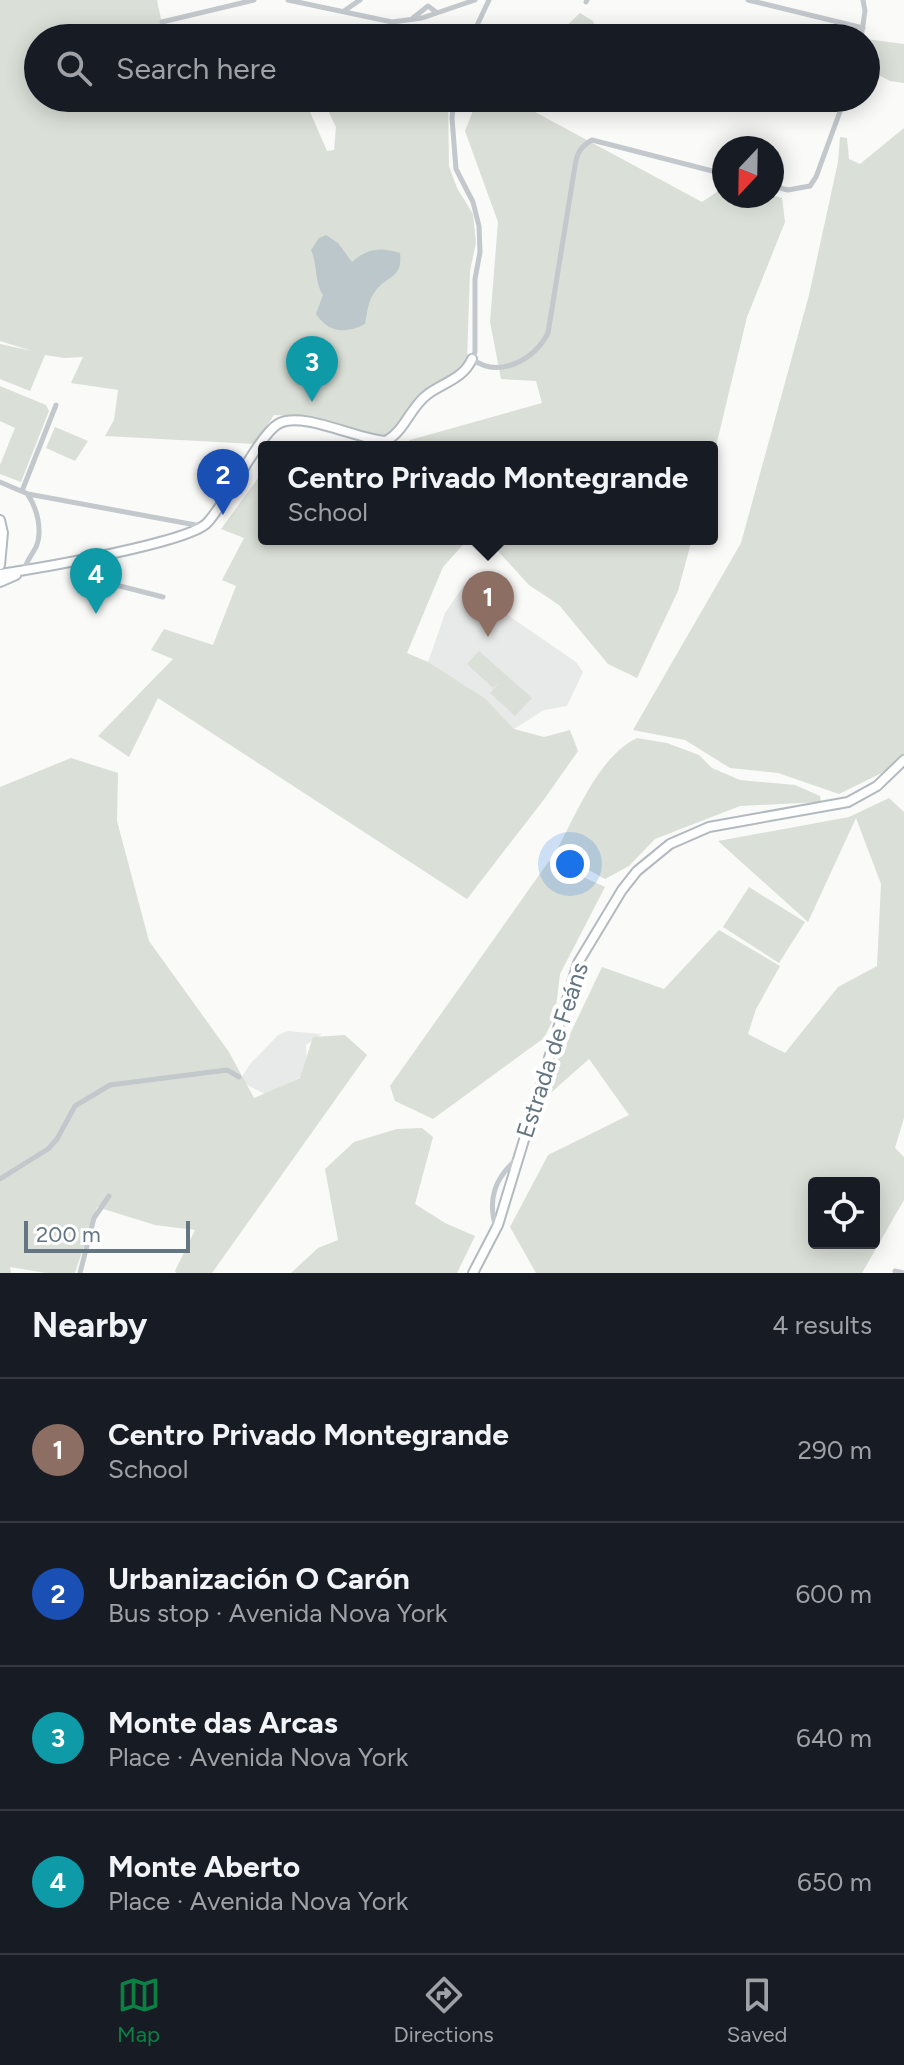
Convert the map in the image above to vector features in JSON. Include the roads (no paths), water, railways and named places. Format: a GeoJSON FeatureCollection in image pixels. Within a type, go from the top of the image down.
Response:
{"type":"FeatureCollection","features":[{"type":"Feature","properties":{"kind":"street"},"geometry":{"type":"LineString","coordinates":[[162,22],[254,0]]}},
{"type":"Feature","properties":{"kind":"street"},"geometry":{"type":"LineString","coordinates":[[288,0],[345,9],[392,22],[422,18],[475,0]]}},
{"type":"Feature","properties":{"kind":"street"},"geometry":{"type":"LineString","coordinates":[[478,24],[489,0]]}},
{"type":"Feature","properties":{"kind":"street"},"geometry":{"type":"LineString","coordinates":[[748,0],[847,24]]}},
{"type":"Feature","properties":{"kind":"street"},"geometry":{"type":"LineString","coordinates":[[863,0],[863,24]]}},
{"type":"Feature","properties":{"kind":"street"},"geometry":{"type":"LineString","coordinates":[[345,9],[358,1]]}},
{"type":"Feature","properties":{"kind":"street"},"geometry":{"type":"LineString","coordinates":[[357,14],[353,9],[358,1]]}},
{"type":"Feature","properties":{"kind":"street"},"geometry":{"type":"LineString","coordinates":[[429,3],[437,13]]}},
{"type":"Feature","properties":{"kind":"street"},"geometry":{"type":"LineString","coordinates":[[422,18],[429,3]]}},
{"type":"Feature","properties":{"kind":"street"},"geometry":{"type":"LineString","coordinates":[[411,20],[429,3]]}},
{"type":"Feature","properties":{"kind":"street"},"geometry":{"type":"LineString","coordinates":[[264,441],[279,423],[302,422],[386,441],[394,437],[413,407],[427,394],[461,375],[472,359],[475,352],[479,226],[473,202],[456,169],[453,112]]}},
{"type":"Feature","properties":{"kind":"street"},"geometry":{"type":"LineString","coordinates":[[784,189],[810,186],[840,112]]}},
{"type":"Feature","properties":{"kind":"street"},"geometry":{"type":"LineString","coordinates":[[472,359],[494,368],[511,366],[541,347],[548,333],[578,153],[584,145],[592,140],[712,171]]}},
{"type":"Feature","properties":{"kind":"street"},"geometry":{"type":"LineString","coordinates":[[25,492],[56,405]]}},
{"type":"Feature","properties":{"kind":"street"},"geometry":{"type":"LineString","coordinates":[[2,577],[183,537],[202,527],[258,450]]}},
{"type":"Feature","properties":{"kind":"street"},"geometry":{"type":"LineString","coordinates":[[0,482],[25,492],[202,527]]}},
{"type":"Feature","properties":{"kind":"street"},"geometry":{"type":"LineString","coordinates":[[24,572],[24,565],[37,544],[39,534],[35,509],[25,492]]}},
{"type":"Feature","properties":{"kind":"street"},"geometry":{"type":"LineString","coordinates":[[0,520],[3,533],[1,562],[24,572]]}},
{"type":"Feature","properties":{"kind":"street"},"geometry":{"type":"LineString","coordinates":[[111,553],[108,583],[163,597]]}},
{"type":"Feature","properties":{"kind":"street","name":"Estrada de Feáns"},"geometry":{"type":"LineString","coordinates":[[473,1273],[496,1228],[578,963],[637,871],[670,844],[709,827],[848,802],[877,786],[904,760]]}},
{"type":"Feature","properties":{"kind":"street"},"geometry":{"type":"LineString","coordinates":[[0,1179],[48,1149],[75,1106],[110,1085],[227,1070],[239,1077]]}},
{"type":"Feature","properties":{"kind":"street","name":"Estrada de Feáns"},"geometry":{"type":"LineString","coordinates":[[496,1228],[492,1198],[496,1182],[518,1158]]}},
{"type":"Feature","properties":{"kind":"street"},"geometry":{"type":"LineString","coordinates":[[80,1273],[94,1218],[109,1196]]}},
{"type":"Feature","properties":{"kind":"street"},"geometry":{"type":"LineString","coordinates":[[895,1271],[904,1273]]}},
{"type":"Feature","properties":{"kind":"place","name":"Monte das Arcas"},"geometry":{"type":"Point","coordinates":[312,402]}},
{"type":"Feature","properties":{"kind":"place","name":"Urbanización O Carón"},"geometry":{"type":"Point","coordinates":[223,515]}},
{"type":"Feature","properties":{"kind":"place","name":"Monte Aberto"},"geometry":{"type":"Point","coordinates":[96,614]}},
{"type":"Feature","properties":{"kind":"place","name":"Centro Privado Montegrande"},"geometry":{"type":"Point","coordinates":[488,637]}}]}
